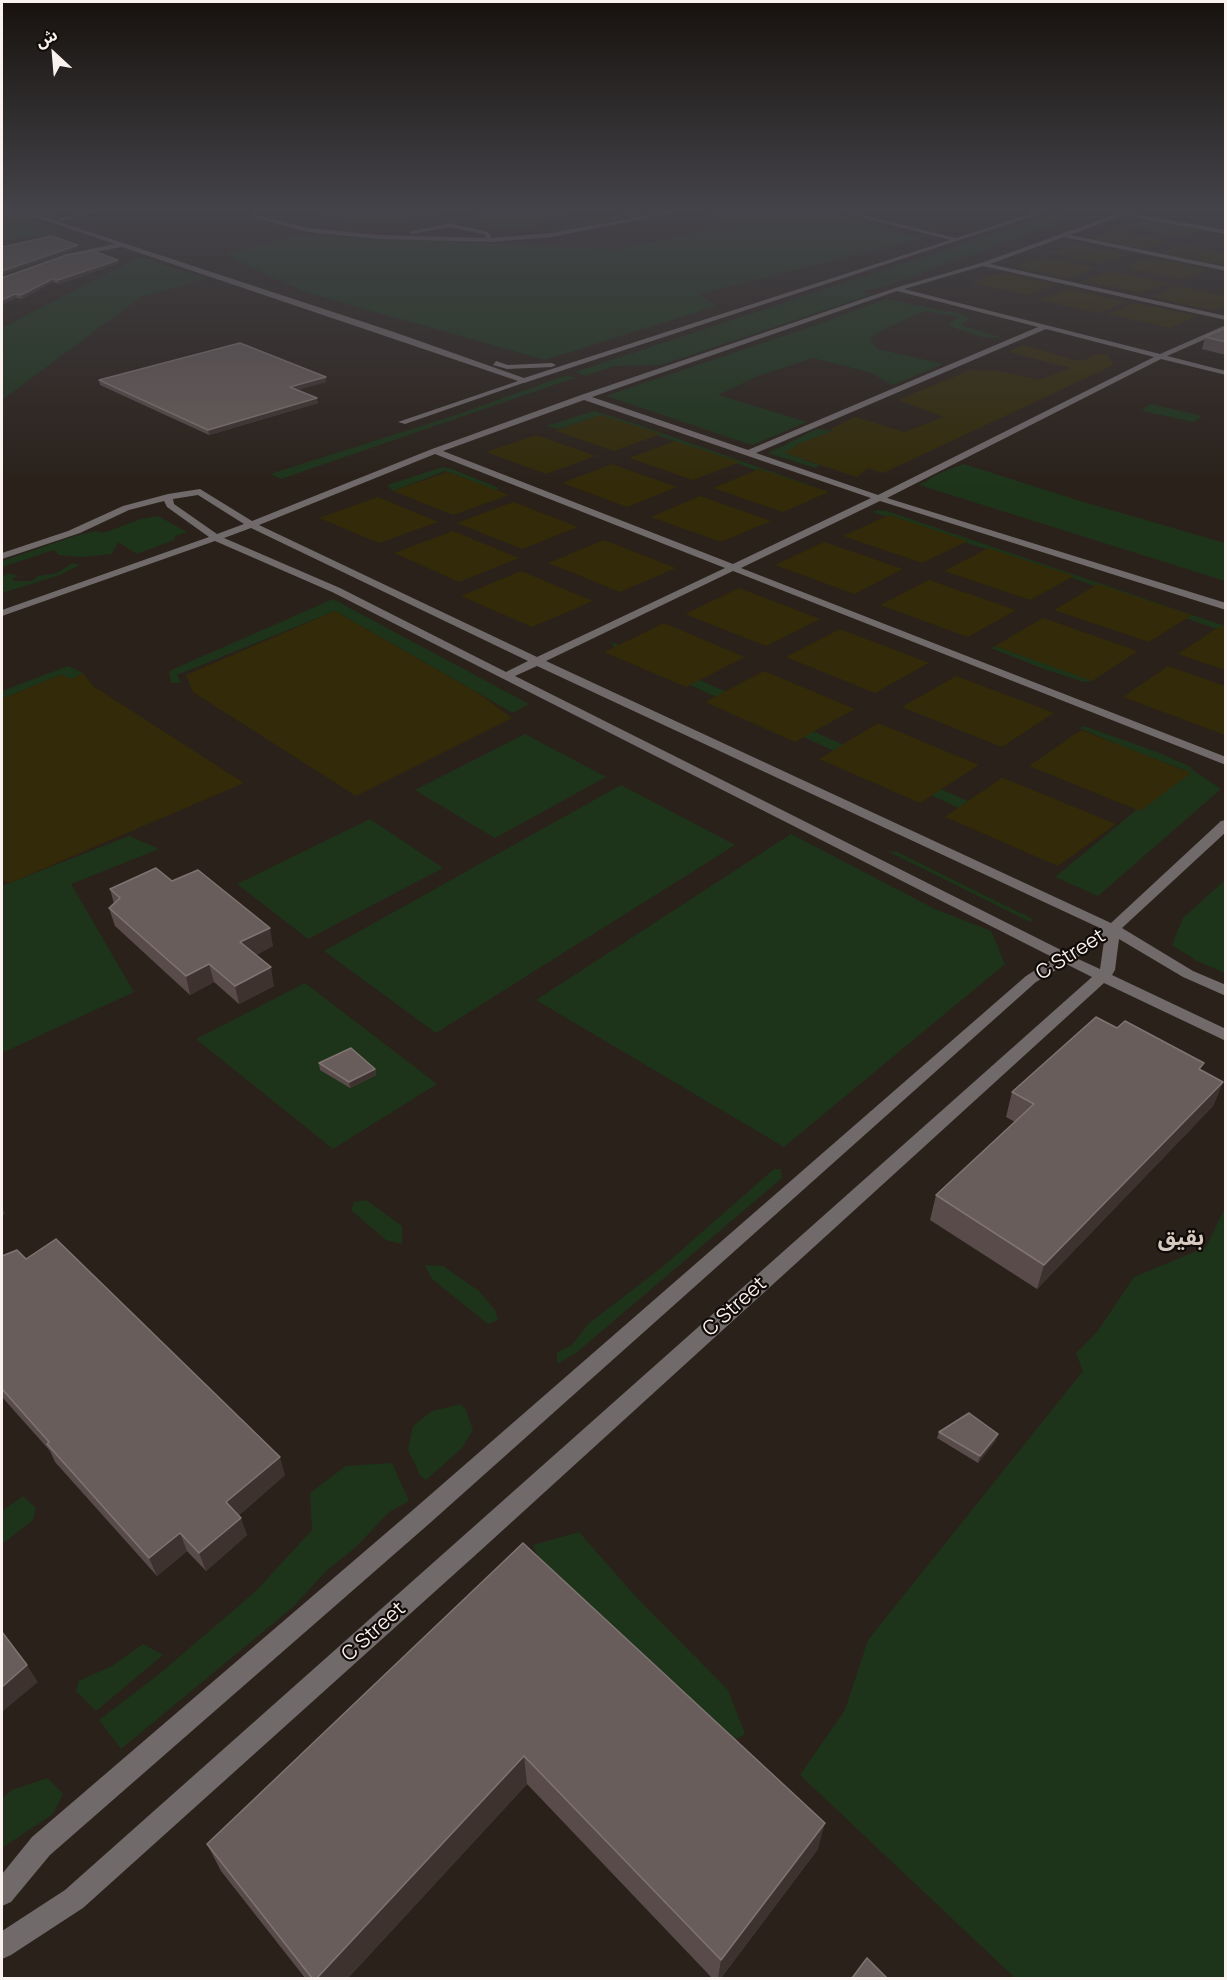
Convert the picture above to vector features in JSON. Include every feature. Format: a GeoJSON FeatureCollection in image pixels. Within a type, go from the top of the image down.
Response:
{"type":"FeatureCollection","features":[{"type":"Feature","properties":{"kind":"street"},"geometry":{"type":"LineString","coordinates":[[297,302],[524,381],[768,302]]}},
{"type":"Feature","properties":{"kind":"street"},"geometry":{"type":"LineString","coordinates":[[319,302],[507,367],[543,367],[607,355]]}},
{"type":"Feature","properties":{"kind":"street"},"geometry":{"type":"LineString","coordinates":[[2,613],[251,525],[435,451],[858,302]]}},
{"type":"Feature","properties":{"kind":"street"},"geometry":{"type":"LineString","coordinates":[[951,302],[1226,373]]}},
{"type":"Feature","properties":{"kind":"street"},"geometry":{"type":"LineString","coordinates":[[1156,302],[1226,318]]}},
{"type":"Feature","properties":{"kind":"street"},"geometry":{"type":"LineString","coordinates":[[749,453],[1047,326]]}},
{"type":"Feature","properties":{"kind":"street"},"geometry":{"type":"LineString","coordinates":[[506,676],[879,498],[1161,356],[1226,327]]}},
{"type":"Feature","properties":{"kind":"street"},"geometry":{"type":"LineString","coordinates":[[584,397],[879,498],[1226,607]]}},
{"type":"Feature","properties":{"kind":"street"},"geometry":{"type":"LineString","coordinates":[[435,451],[1226,761]]}},
{"type":"Feature","properties":{"kind":"street"},"geometry":{"type":"LineString","coordinates":[[2,556],[200,492],[251,525],[536,661],[1113,929],[1188,974],[1226,991]]}},
{"type":"Feature","properties":{"kind":"street"},"geometry":{"type":"LineString","coordinates":[[169,501],[215,537],[336,590],[1065,958],[1226,1036]]}},
{"type":"Feature","properties":{"kind":"street"},"geometry":{"type":"LineString","coordinates":[[336,590],[365,579]]}},
{"type":"Feature","properties":{"kind":"street"},"geometry":{"type":"LineString","coordinates":[[1113,929],[1226,824]]}},
{"type":"Feature","properties":{"kind":"street","name":"C Street"},"geometry":{"type":"LineString","coordinates":[[2,1893],[41,1846],[431,1509],[1031,979],[1113,929]]}},
{"type":"Feature","properties":{"kind":"street","name":"C Street"},"geometry":{"type":"LineString","coordinates":[[2,1946],[83,1892],[1102,976],[1108,970],[1113,929]]}},
{"type":"Feature","properties":{"kind":"lane"},"geometry":{"type":"LineString","coordinates":[[402,422],[524,381]]}},
{"type":"Feature","properties":{"kind":"green space"},"geometry":{"type":"Polygon","coordinates":[[[52,302],[134,302],[2,400],[2,328],[52,302]]]}},
{"type":"Feature","properties":{"kind":"green space"},"geometry":{"type":"Polygon","coordinates":[[[342,302],[711,302],[716,306],[545,360],[342,302]]]}},
{"type":"Feature","properties":{"kind":"green space"},"geometry":{"type":"Polygon","coordinates":[[[786,302],[847,302],[661,365],[614,366],[585,376],[575,372],[786,302]]]}},
{"type":"Feature","properties":{"kind":"green space"},"geometry":{"type":"Polygon","coordinates":[[[877,302],[903,302],[965,315],[969,319],[961,325],[1003,338],[982,337],[963,331],[947,325],[959,317],[925,311],[882,330],[870,338],[877,349],[943,364],[893,385],[869,372],[813,358],[758,376],[718,395],[807,422],[752,445],[606,396],[877,302]]]}},
{"type":"Feature","properties":{"kind":"green space"},"geometry":{"type":"Polygon","coordinates":[[[564,376],[577,377],[281,479],[270,474],[456,415],[564,376]]]}},
{"type":"Feature","properties":{"kind":"green space"},"geometry":{"type":"Polygon","coordinates":[[[1150,404],[1202,416],[1194,422],[1142,411],[1150,404]]]}},
{"type":"Feature","properties":{"kind":"green space"},"geometry":{"type":"Polygon","coordinates":[[[594,411],[829,492],[820,493],[601,415],[560,429],[546,426],[594,411]]]}},
{"type":"Feature","properties":{"kind":"green space"},"geometry":{"type":"Polygon","coordinates":[[[817,429],[832,431],[798,445],[792,452],[804,460],[820,465],[815,468],[768,453],[817,429]]]}},
{"type":"Feature","properties":{"kind":"green space"},"geometry":{"type":"Polygon","coordinates":[[[964,464],[1080,501],[1225,543],[1225,581],[919,485],[940,473],[964,464]]]}},
{"type":"Feature","properties":{"kind":"green space"},"geometry":{"type":"Polygon","coordinates":[[[443,467],[499,488],[494,492],[483,485],[445,471],[393,491],[387,485],[443,467]]]}},
{"type":"Feature","properties":{"kind":"green space"},"geometry":{"type":"Polygon","coordinates":[[[887,511],[1225,626],[1225,632],[1056,572],[872,512],[887,511]]]}},
{"type":"Feature","properties":{"kind":"green space"},"geometry":{"type":"Polygon","coordinates":[[[158,516],[187,532],[175,536],[174,540],[137,554],[118,542],[112,554],[81,557],[59,555],[54,550],[2,567],[2,561],[72,537],[96,531],[103,533],[141,519],[158,516]]]}},
{"type":"Feature","properties":{"kind":"green space"},"geometry":{"type":"Polygon","coordinates":[[[72,563],[80,565],[60,575],[2,593],[2,589],[6,588],[2,587],[2,577],[8,573],[18,576],[12,579],[14,581],[32,581],[38,576],[57,573],[72,563]]]}},
{"type":"Feature","properties":{"kind":"green space"},"geometry":{"type":"Polygon","coordinates":[[[333,599],[529,704],[513,713],[335,611],[177,675],[181,683],[171,683],[169,671],[333,599]]]}},
{"type":"Feature","properties":{"kind":"green space"},"geometry":{"type":"Polygon","coordinates":[[[611,642],[1056,841],[1046,848],[616,651],[611,642]]]}},
{"type":"Feature","properties":{"kind":"green space"},"geometry":{"type":"Polygon","coordinates":[[[995,646],[1060,667],[1092,681],[1084,682],[1041,668],[991,648],[995,646]]]}},
{"type":"Feature","properties":{"kind":"green space"},"geometry":{"type":"Polygon","coordinates":[[[68,666],[83,673],[72,679],[60,675],[2,699],[2,691],[68,666]]]}},
{"type":"Feature","properties":{"kind":"green space"},"geometry":{"type":"Polygon","coordinates":[[[1084,726],[1157,752],[1193,768],[1191,769],[1221,789],[1098,896],[1055,877],[1185,770],[1079,728],[1084,726]]]}},
{"type":"Feature","properties":{"kind":"green space"},"geometry":{"type":"Polygon","coordinates":[[[525,734],[606,777],[495,838],[415,790],[525,734]]]}},
{"type":"Feature","properties":{"kind":"green space"},"geometry":{"type":"Polygon","coordinates":[[[621,785],[735,845],[436,1033],[324,951],[621,785]]]}},
{"type":"Feature","properties":{"kind":"green space"},"geometry":{"type":"Polygon","coordinates":[[[370,819],[443,868],[308,939],[237,884],[370,819]]]}},
{"type":"Feature","properties":{"kind":"green space"},"geometry":{"type":"Polygon","coordinates":[[[791,834],[935,909],[991,931],[1005,964],[784,1147],[536,1000],[791,834]]]}},
{"type":"Feature","properties":{"kind":"green space"},"geometry":{"type":"Polygon","coordinates":[[[129,836],[159,849],[71,884],[134,992],[2,1053],[2,886],[129,836]]]}},
{"type":"Feature","properties":{"kind":"green space"},"geometry":{"type":"Polygon","coordinates":[[[887,851],[897,852],[1033,919],[1030,922],[887,851]]]}},
{"type":"Feature","properties":{"kind":"green space"},"geometry":{"type":"Polygon","coordinates":[[[1225,880],[1225,973],[1197,961],[1172,945],[1183,918],[1225,880]]]}},
{"type":"Feature","properties":{"kind":"green space"},"geometry":{"type":"Polygon","coordinates":[[[305,983],[437,1084],[333,1149],[196,1039],[305,983]]]}},
{"type":"Feature","properties":{"kind":"green space"},"geometry":{"type":"Polygon","coordinates":[[[774,1169],[781,1169],[782,1178],[576,1353],[557,1364],[557,1352],[571,1346],[588,1324],[661,1268],[774,1169]]]}},
{"type":"Feature","properties":{"kind":"green space"},"geometry":{"type":"Polygon","coordinates":[[[366,1200],[402,1226],[402,1244],[386,1240],[351,1210],[354,1202],[366,1200]]]}},
{"type":"Feature","properties":{"kind":"green space"},"geometry":{"type":"Polygon","coordinates":[[[1225,1208],[1225,1978],[1015,1978],[800,1775],[845,1710],[868,1640],[1083,1371],[1076,1353],[1097,1332],[1134,1277],[1206,1247],[1225,1208]]]}},
{"type":"Feature","properties":{"kind":"green space"},"geometry":{"type":"Polygon","coordinates":[[[425,1265],[443,1266],[479,1291],[495,1310],[498,1320],[488,1324],[432,1279],[425,1265]]]}},
{"type":"Feature","properties":{"kind":"green space"},"geometry":{"type":"Polygon","coordinates":[[[461,1404],[466,1410],[473,1430],[462,1448],[426,1480],[420,1475],[408,1450],[413,1426],[432,1411],[461,1404]]]}},
{"type":"Feature","properties":{"kind":"green space"},"geometry":{"type":"Polygon","coordinates":[[[392,1463],[409,1501],[389,1512],[356,1547],[326,1571],[293,1607],[121,1749],[99,1720],[158,1675],[256,1591],[312,1530],[310,1493],[346,1466],[392,1463]]]}},
{"type":"Feature","properties":{"kind":"green space"},"geometry":{"type":"Polygon","coordinates":[[[23,1496],[36,1508],[33,1520],[2,1544],[2,1511],[23,1496]]]}},
{"type":"Feature","properties":{"kind":"green space"},"geometry":{"type":"Polygon","coordinates":[[[579,1532],[636,1597],[728,1690],[745,1734],[714,1753],[548,1582],[533,1545],[579,1532]]]}},
{"type":"Feature","properties":{"kind":"green space"},"geometry":{"type":"Polygon","coordinates":[[[143,1644],[163,1655],[96,1711],[76,1691],[79,1681],[112,1666],[143,1644]]]}},
{"type":"Feature","properties":{"kind":"green space"},"geometry":{"type":"Polygon","coordinates":[[[47,1778],[63,1794],[53,1814],[2,1848],[2,1798],[12,1790],[47,1778]]]}},
{"type":"Feature","properties":{"kind":"sand"},"geometry":{"type":"Polygon","coordinates":[[[1051,302],[1127,302],[1099,313],[1051,302]]]}},
{"type":"Feature","properties":{"kind":"sand"},"geometry":{"type":"Polygon","coordinates":[[[1177,302],[1225,302],[1225,305],[1213,310],[1177,302]]]}},
{"type":"Feature","properties":{"kind":"sand"},"geometry":{"type":"Polygon","coordinates":[[[1135,303],[1198,316],[1170,328],[1107,314],[1135,303]]]}},
{"type":"Feature","properties":{"kind":"sand"},"geometry":{"type":"Polygon","coordinates":[[[1023,345],[1074,360],[1083,361],[1096,354],[1108,355],[1114,365],[883,473],[868,468],[857,477],[785,453],[800,443],[831,432],[832,428],[856,417],[904,432],[944,417],[898,400],[970,370],[998,371],[1039,380],[1071,368],[1008,352],[1023,345]]]}},
{"type":"Feature","properties":{"kind":"sand"},"geometry":{"type":"Polygon","coordinates":[[[601,415],[661,434],[614,451],[555,431],[601,415]]]}},
{"type":"Feature","properties":{"kind":"sand"},"geometry":{"type":"Polygon","coordinates":[[[536,435],[596,456],[546,474],[486,452],[536,435]]]}},
{"type":"Feature","properties":{"kind":"sand"},"geometry":{"type":"Polygon","coordinates":[[[675,441],[740,462],[693,480],[629,458],[675,441]]]}},
{"type":"Feature","properties":{"kind":"sand"},"geometry":{"type":"Polygon","coordinates":[[[612,464],[677,487],[627,507],[562,483],[612,464]]]}},
{"type":"Feature","properties":{"kind":"sand"},"geometry":{"type":"Polygon","coordinates":[[[759,469],[829,492],[783,512],[713,488],[759,469]]]}},
{"type":"Feature","properties":{"kind":"sand"},"geometry":{"type":"Polygon","coordinates":[[[448,472],[509,495],[453,515],[393,491],[448,472]]]}},
{"type":"Feature","properties":{"kind":"sand"},"geometry":{"type":"Polygon","coordinates":[[[700,496],[771,521],[721,542],[651,517],[700,496]]]}},
{"type":"Feature","properties":{"kind":"sand"},"geometry":{"type":"Polygon","coordinates":[[[378,497],[438,522],[379,543],[319,518],[378,497]]]}},
{"type":"Feature","properties":{"kind":"sand"},"geometry":{"type":"Polygon","coordinates":[[[513,502],[578,527],[522,549],[457,523],[513,502]]]}},
{"type":"Feature","properties":{"kind":"sand"},"geometry":{"type":"Polygon","coordinates":[[[889,515],[968,541],[922,563],[843,536],[889,515]]]}},
{"type":"Feature","properties":{"kind":"sand"},"geometry":{"type":"Polygon","coordinates":[[[453,531],[519,558],[459,582],[394,553],[453,531]]]}},
{"type":"Feature","properties":{"kind":"sand"},"geometry":{"type":"Polygon","coordinates":[[[604,540],[676,568],[620,592],[548,563],[604,540]]]}},
{"type":"Feature","properties":{"kind":"sand"},"geometry":{"type":"Polygon","coordinates":[[[824,542],[903,569],[854,594],[775,565],[824,542]]]}},
{"type":"Feature","properties":{"kind":"sand"},"geometry":{"type":"Polygon","coordinates":[[[988,548],[1074,576],[1030,600],[944,571],[988,548]]]}},
{"type":"Feature","properties":{"kind":"sand"},"geometry":{"type":"Polygon","coordinates":[[[521,571],[593,601],[532,627],[461,596],[521,571]]]}},
{"type":"Feature","properties":{"kind":"sand"},"geometry":{"type":"Polygon","coordinates":[[[929,580],[1016,610],[968,637],[880,605],[929,580]]]}},
{"type":"Feature","properties":{"kind":"sand"},"geometry":{"type":"Polygon","coordinates":[[[1098,584],[1192,615],[1149,642],[1054,610],[1098,584]]]}},
{"type":"Feature","properties":{"kind":"sand"},"geometry":{"type":"Polygon","coordinates":[[[739,588],[820,619],[766,646],[685,614],[739,588]]]}},
{"type":"Feature","properties":{"kind":"sand"},"geometry":{"type":"Polygon","coordinates":[[[335,611],[481,695],[512,718],[356,796],[193,692],[186,675],[335,611]]]}},
{"type":"Feature","properties":{"kind":"sand"},"geometry":{"type":"Polygon","coordinates":[[[1043,618],[1138,651],[1092,681],[995,646],[1043,618]]]}},
{"type":"Feature","properties":{"kind":"sand"},"geometry":{"type":"Polygon","coordinates":[[[664,623],[745,657],[686,687],[604,652],[664,623]]]}},
{"type":"Feature","properties":{"kind":"sand"},"geometry":{"type":"Polygon","coordinates":[[[1220,626],[1225,628],[1225,670],[1178,654],[1220,626]]]}},
{"type":"Feature","properties":{"kind":"sand"},"geometry":{"type":"Polygon","coordinates":[[[840,629],[929,663],[875,693],[786,657],[840,629]]]}},
{"type":"Feature","properties":{"kind":"sand"},"geometry":{"type":"Polygon","coordinates":[[[1168,666],[1225,686],[1225,735],[1123,697],[1168,666]]]}},
{"type":"Feature","properties":{"kind":"sand"},"geometry":{"type":"Polygon","coordinates":[[[764,671],[855,709],[795,742],[705,702],[764,671]]]}},
{"type":"Feature","properties":{"kind":"sand"},"geometry":{"type":"Polygon","coordinates":[[[83,673],[93,686],[244,783],[10,883],[2,880],[2,699],[60,675],[72,679],[83,673]]]}},
{"type":"Feature","properties":{"kind":"sand"},"geometry":{"type":"Polygon","coordinates":[[[956,676],[1054,713],[1002,747],[902,707],[956,676]]]}},
{"type":"Feature","properties":{"kind":"sand"},"geometry":{"type":"Polygon","coordinates":[[[878,723],[979,765],[920,803],[819,759],[878,723]]]}},
{"type":"Feature","properties":{"kind":"sand"},"geometry":{"type":"Polygon","coordinates":[[[1081,730],[1191,773],[1140,811],[1029,766],[1081,730]]]}},
{"type":"Feature","properties":{"kind":"sand"},"geometry":{"type":"Polygon","coordinates":[[[1003,777],[1116,824],[1058,866],[945,817],[1003,777]]]}},
{"type":"Feature","properties":{"kind":"building"},"geometry":{"type":"Polygon","coordinates":[[[1226,328],[1226,342],[1205,337],[1226,328]]]}},
{"type":"Feature","properties":{"kind":"building"},"geometry":{"type":"Polygon","coordinates":[[[240,343],[326,377],[290,387],[317,398],[208,430],[99,380],[240,343]]]}},
{"type":"Feature","properties":{"kind":"building"},"geometry":{"type":"Polygon","coordinates":[[[156,868],[172,881],[198,870],[270,928],[240,942],[271,967],[235,986],[209,964],[186,976],[109,908],[120,898],[110,889],[156,868]]]}},
{"type":"Feature","properties":{"kind":"building"},"geometry":{"type":"Polygon","coordinates":[[[1096,1017],[1117,1028],[1125,1021],[1204,1063],[1199,1069],[1223,1082],[1044,1265],[936,1195],[1034,1104],[1012,1092],[1096,1017]]]}},
{"type":"Feature","properties":{"kind":"building"},"geometry":{"type":"Polygon","coordinates":[[[351,1048],[375,1069],[349,1082],[319,1063],[351,1048]]]}},
{"type":"Feature","properties":{"kind":"building"},"geometry":{"type":"Polygon","coordinates":[[[56,1239],[280,1457],[226,1502],[241,1518],[199,1553],[180,1533],[149,1558],[47,1444],[49,1442],[2,1389],[2,1256],[17,1250],[26,1259],[56,1239]]]}},
{"type":"Feature","properties":{"kind":"building"},"geometry":{"type":"Polygon","coordinates":[[[969,1413],[998,1434],[980,1456],[939,1432],[969,1413]]]}},
{"type":"Feature","properties":{"kind":"building"},"geometry":{"type":"Polygon","coordinates":[[[523,1543],[825,1823],[721,1960],[524,1756],[317,1978],[312,1978],[207,1844],[523,1543]]]}},
{"type":"Feature","properties":{"kind":"building"},"geometry":{"type":"Polygon","coordinates":[[[2,1632],[27,1665],[2,1687],[2,1632]]]}},
{"type":"Feature","properties":{"kind":"building"},"geometry":{"type":"Polygon","coordinates":[[[867,1958],[887,1978],[852,1978],[867,1958]]]}},
{"type":"Feature","properties":{"kind":"district","name":"بقيق"},"geometry":{"type":"Point","coordinates":[1181,1239]}}]}
